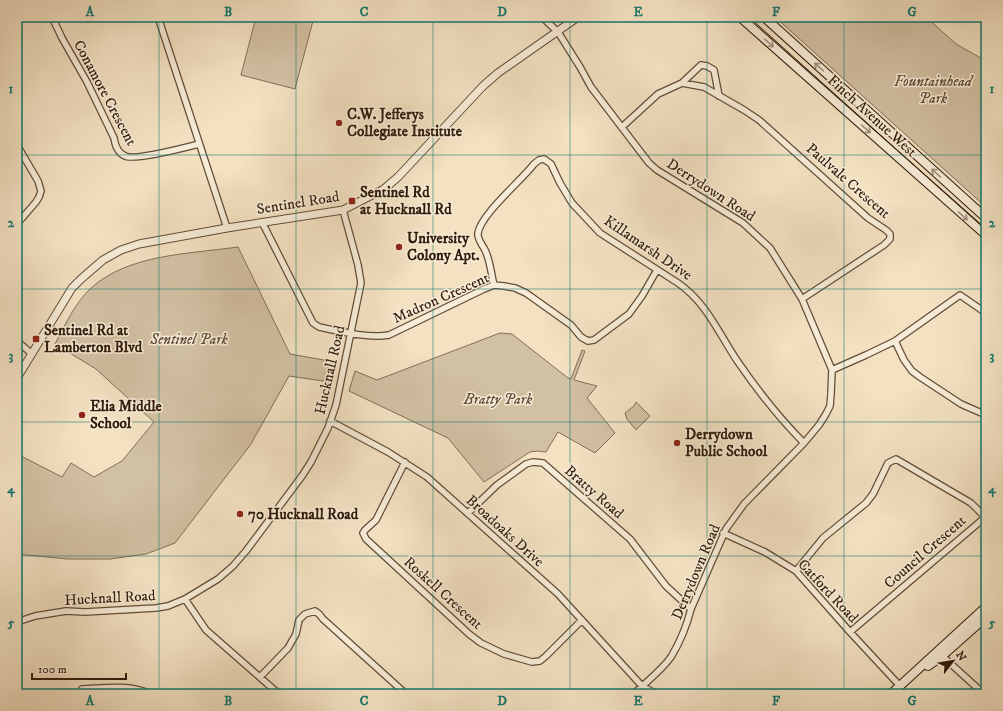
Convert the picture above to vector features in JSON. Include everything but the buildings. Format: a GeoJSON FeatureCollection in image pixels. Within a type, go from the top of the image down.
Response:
{"type":"FeatureCollection","features":[{"type":"Feature","properties":{"kind":"main road","name":"Finch Avenue West"},"geometry":{"type":"LineString","coordinates":[[740,17],[986,235]]}},
{"type":"Feature","properties":{"kind":"main road","name":"Finch Avenue West"},"geometry":{"type":"LineString","coordinates":[[764,17],[986,218]]}},
{"type":"Feature","properties":{"kind":"main road"},"geometry":{"type":"LineString","coordinates":[[940,654],[986,607]]}},
{"type":"Feature","properties":{"kind":"main road"},"geometry":{"type":"LineString","coordinates":[[891,694],[986,617]]}},
{"type":"Feature","properties":{"kind":"street","name":"Conamore Crescent"},"geometry":{"type":"LineString","coordinates":[[52,17],[87,82],[116,145],[122,154],[126,157],[137,157],[199,144]]}},
{"type":"Feature","properties":{"kind":"street"},"geometry":{"type":"LineString","coordinates":[[158,17],[227,228]]}},
{"type":"Feature","properties":{"kind":"street","name":"Derrydown Road"},"geometry":{"type":"LineString","coordinates":[[542,17],[558,32],[591,87],[643,155],[657,170],[743,223],[770,248],[802,299],[832,370],[830,406],[819,425],[804,443],[744,504],[723,533],[691,608],[688,621],[671,656],[665,664],[634,694]]}},
{"type":"Feature","properties":{"kind":"street","name":"Sentinel Road"},"geometry":{"type":"LineString","coordinates":[[17,378],[72,288],[103,260],[121,250],[139,244],[262,222],[343,210],[384,189],[398,177],[483,86],[528,51],[578,17]]}},
{"type":"Feature","properties":{"kind":"street"},"geometry":{"type":"LineString","coordinates":[[622,127],[658,94],[682,83],[701,65],[707,66],[714,70],[719,96]]}},
{"type":"Feature","properties":{"kind":"street","name":"Paulvale Crescent"},"geometry":{"type":"LineString","coordinates":[[682,83],[704,87],[744,110],[764,124],[868,218],[890,234],[890,239],[884,245],[802,299]]}},
{"type":"Feature","properties":{"kind":"street"},"geometry":{"type":"LineString","coordinates":[[17,145],[38,181],[41,191],[39,197],[17,224]]}},
{"type":"Feature","properties":{"kind":"street","name":"Killamarsh Drive"},"geometry":{"type":"LineString","coordinates":[[494,285],[487,256],[478,233],[488,214],[534,164],[542,158],[551,164],[572,203],[600,232],[656,270],[689,290],[700,302],[719,329],[737,361],[750,379],[783,422],[804,443]]}},
{"type":"Feature","properties":{"kind":"street","name":"Hucknall Road"},"geometry":{"type":"LineString","coordinates":[[17,622],[35,616],[66,611],[85,612],[168,606],[186,599],[218,579],[233,566],[246,551],[311,462],[336,405],[360,292],[361,277],[343,210]]}},
{"type":"Feature","properties":{"kind":"street","name":"Madron Crescent"},"geometry":{"type":"LineString","coordinates":[[262,222],[313,324],[319,327],[351,333],[383,336],[389,335],[484,288],[494,285],[512,287],[526,293],[570,325],[581,337],[588,341],[594,340],[629,314],[638,303],[656,270]]}},
{"type":"Feature","properties":{"kind":"street"},"geometry":{"type":"LineString","coordinates":[[832,370],[895,341],[954,298],[960,296],[986,313]]}},
{"type":"Feature","properties":{"kind":"street"},"geometry":{"type":"LineString","coordinates":[[17,341],[32,354]]}},
{"type":"Feature","properties":{"kind":"street"},"geometry":{"type":"LineString","coordinates":[[895,341],[912,371],[961,404],[986,416]]}},
{"type":"Feature","properties":{"kind":"street","name":"Broadoaks Drive"},"geometry":{"type":"LineString","coordinates":[[330,421],[405,462],[428,478],[558,594],[642,686],[646,694]]}},
{"type":"Feature","properties":{"kind":"street","name":"Council Crescent"},"geometry":{"type":"LineString","coordinates":[[796,571],[824,538],[866,502],[873,494],[888,464],[896,459],[971,503],[983,515],[982,520],[850,632]]}},
{"type":"Feature","properties":{"kind":"street","name":"Roskell Crescent"},"geometry":{"type":"LineString","coordinates":[[405,462],[376,520],[363,533],[366,539],[470,634],[482,643],[504,654],[532,662],[540,661],[546,656],[582,620]]}},
{"type":"Feature","properties":{"kind":"street","name":"Bratty Road"},"geometry":{"type":"LineString","coordinates":[[468,513],[496,485],[526,464],[533,462],[543,463],[630,539],[666,586],[691,608]]}},
{"type":"Feature","properties":{"kind":"street","name":"Catford Road"},"geometry":{"type":"LineString","coordinates":[[723,533],[765,552],[796,571],[900,686]]}},
{"type":"Feature","properties":{"kind":"street"},"geometry":{"type":"LineString","coordinates":[[186,599],[206,630],[279,694]]}},
{"type":"Feature","properties":{"kind":"street"},"geometry":{"type":"LineString","coordinates":[[260,677],[288,648],[296,634],[299,620],[304,614],[314,611],[406,694]]}},
{"type":"Feature","properties":{"kind":"street"},"geometry":{"type":"LineString","coordinates":[[940,654],[984,694]]}},
{"type":"Feature","properties":{"kind":"street","name":"Broadoaks Drive"},"geometry":{"type":"LineString","coordinates":[[642,686],[656,694]]}},
{"type":"Feature","properties":{"kind":"street"},"geometry":{"type":"LineString","coordinates":[[79,694],[82,690],[104,687],[123,687],[145,691],[151,694]]}},
{"type":"Feature","properties":{"kind":"green space"},"geometry":{"type":"Polygon","coordinates":[[[256,17],[314,17],[295,89],[241,75],[256,17]]]}},
{"type":"Feature","properties":{"kind":"green space","name":"Fountainhead Park"},"geometry":{"type":"Polygon","coordinates":[[[775,17],[926,17],[956,44],[986,61],[986,207],[775,17]]]}},
{"type":"Feature","properties":{"kind":"green space","name":"Sentinel Park"},"geometry":{"type":"Polygon","coordinates":[[[238,247],[290,354],[335,362],[330,382],[289,376],[251,444],[175,543],[146,554],[110,559],[67,559],[17,554],[17,454],[62,477],[71,463],[94,477],[122,461],[154,422],[96,369],[55,344],[80,300],[91,288],[106,277],[123,268],[160,257],[238,247]]]}},
{"type":"Feature","properties":{"kind":"green space","name":"Bratty Park"},"geometry":{"type":"Polygon","coordinates":[[[500,333],[512,334],[571,379],[582,350],[585,351],[574,380],[597,386],[587,398],[615,433],[595,453],[558,432],[546,452],[530,452],[484,482],[448,438],[349,391],[355,371],[377,380],[500,333]]]}},
{"type":"Feature","properties":{"kind":"green space"},"geometry":{"type":"Polygon","coordinates":[[[636,402],[650,416],[636,430],[627,419],[625,413],[634,406],[636,402]]]}},
{"type":"Feature","properties":{"kind":"tram line"},"geometry":{"type":"LineString","coordinates":[[749,17],[986,230]]}},
{"type":"Feature","properties":{"kind":"place","name":"C.W. Jefferys Collegiate Institute"},"geometry":{"type":"Point","coordinates":[339,123]}},
{"type":"Feature","properties":{"kind":"place","name":"Sentinel Rd at Hucknall Rd"},"geometry":{"type":"Point","coordinates":[352,201]}},
{"type":"Feature","properties":{"kind":"place","name":"University Colony Apt."},"geometry":{"type":"Point","coordinates":[399,247]}},
{"type":"Feature","properties":{"kind":"place","name":"Sentinel Rd at Lamberton Blvd"},"geometry":{"type":"Point","coordinates":[36,339]}},
{"type":"Feature","properties":{"kind":"place","name":"Elia Middle School"},"geometry":{"type":"Point","coordinates":[82,415]}},
{"type":"Feature","properties":{"kind":"place","name":"Derrydown Public School"},"geometry":{"type":"Point","coordinates":[677,443]}},
{"type":"Feature","properties":{"kind":"place","name":"70 Hucknall Road"},"geometry":{"type":"Point","coordinates":[240,514]}}]}
